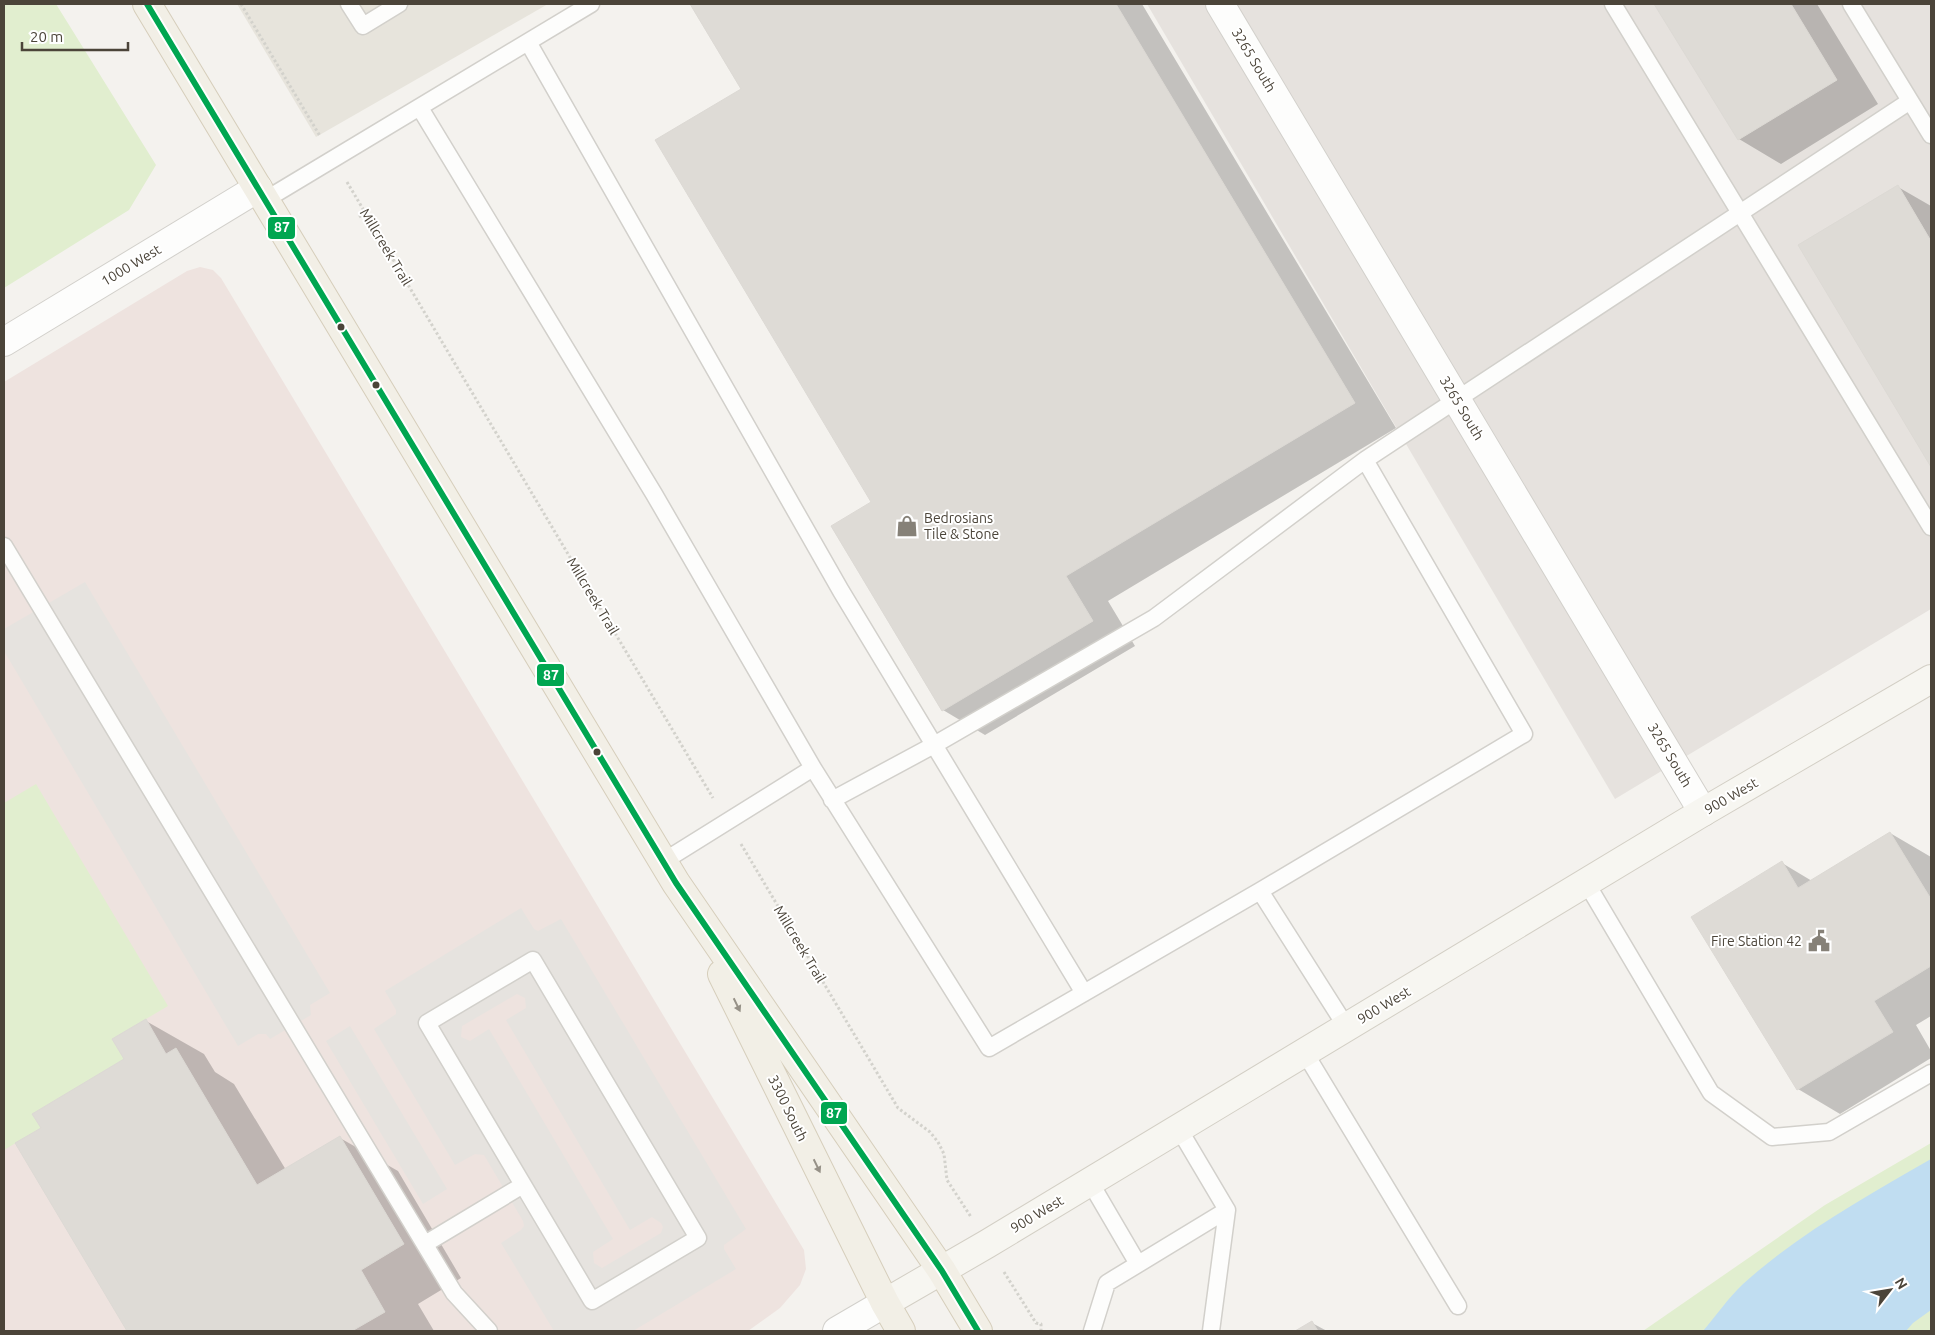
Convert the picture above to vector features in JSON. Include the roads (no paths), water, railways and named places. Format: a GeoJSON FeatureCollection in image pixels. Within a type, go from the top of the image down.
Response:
{"type":"FeatureCollection","features":[{"type":"Feature","properties":{"kind":"main road","name":"3300 South"},"geometry":{"type":"LineString","coordinates":[[147,4],[670,872],[942,1271],[978,1331]]}},
{"type":"Feature","properties":{"kind":"main road","name":"900 West"},"geometry":{"type":"LineString","coordinates":[[885,1303],[1179,1129],[1587,884],[1703,812],[1931,679]]}},
{"type":"Feature","properties":{"kind":"main road","name":"3300 South"},"geometry":{"type":"LineString","coordinates":[[670,872],[885,1303],[901,1331]]}},
{"type":"Feature","properties":{"kind":"street","name":"3265 South"},"geometry":{"type":"LineString","coordinates":[[1220,4],[1703,812]]}},
{"type":"Feature","properties":{"kind":"street","name":"1000 West"},"geometry":{"type":"LineString","coordinates":[[4,342],[261,194]]}},
{"type":"Feature","properties":{"kind":"street","name":"900 West"},"geometry":{"type":"LineString","coordinates":[[837,1331],[885,1303]]}},
{"type":"Feature","properties":{"kind":"lane"},"geometry":{"type":"LineString","coordinates":[[349,4],[363,26],[399,4]]}},
{"type":"Feature","properties":{"kind":"lane"},"geometry":{"type":"LineString","coordinates":[[261,194],[334,159],[592,4]]}},
{"type":"Feature","properties":{"kind":"lane"},"geometry":{"type":"LineString","coordinates":[[1613,4],[1742,213],[1931,527]]}},
{"type":"Feature","properties":{"kind":"lane"},"geometry":{"type":"LineString","coordinates":[[1851,4],[1931,136]]}},
{"type":"Feature","properties":{"kind":"lane"},"geometry":{"type":"LineString","coordinates":[[528,42],[841,592],[1084,993]]}},
{"type":"Feature","properties":{"kind":"lane"},"geometry":{"type":"LineString","coordinates":[[832,800],[934,745],[1154,618],[1365,460],[1910,101]]}},
{"type":"Feature","properties":{"kind":"lane"},"geometry":{"type":"LineString","coordinates":[[420,108],[654,494],[832,800],[990,1048],[1260,891],[1524,734],[1365,460]]}},
{"type":"Feature","properties":{"kind":"lane"},"geometry":{"type":"LineString","coordinates":[[4,546],[454,1293],[489,1331]]}},
{"type":"Feature","properties":{"kind":"lane"},"geometry":{"type":"LineString","coordinates":[[670,872],[727,822],[813,768]]}},
{"type":"Feature","properties":{"kind":"lane"},"geometry":{"type":"LineString","coordinates":[[1587,884],[1711,1093],[1772,1136],[1829,1132],[1931,1073]]}},
{"type":"Feature","properties":{"kind":"lane"},"geometry":{"type":"LineString","coordinates":[[1260,891],[1346,1028]]}},
{"type":"Feature","properties":{"kind":"lane"},"geometry":{"type":"LineString","coordinates":[[534,960],[698,1238],[592,1301],[524,1185],[427,1023],[534,960]]}},
{"type":"Feature","properties":{"kind":"lane"},"geometry":{"type":"LineString","coordinates":[[1305,1053],[1458,1306]]}},
{"type":"Feature","properties":{"kind":"lane"},"geometry":{"type":"LineString","coordinates":[[1179,1129],[1227,1210],[1211,1331]]}},
{"type":"Feature","properties":{"kind":"lane"},"geometry":{"type":"LineString","coordinates":[[1090,1182],[1138,1264]]}},
{"type":"Feature","properties":{"kind":"lane"},"geometry":{"type":"LineString","coordinates":[[426,1244],[524,1185]]}},
{"type":"Feature","properties":{"kind":"lane"},"geometry":{"type":"LineString","coordinates":[[1092,1331],[1107,1283],[1227,1210]]}},
{"type":"Feature","properties":{"kind":"water"},"geometry":{"type":"Polygon","coordinates":[[[1931,1159],[1931,1310],[1913,1323],[1906,1331],[1703,1331],[1727,1301],[1764,1266],[1810,1232],[1931,1159]]]}},
{"type":"Feature","properties":{"kind":"place","name":"Bedrosians Tile & Stone"},"geometry":{"type":"Point","coordinates":[907,526]}},
{"type":"Feature","properties":{"kind":"place","name":"Fire Station 42"},"geometry":{"type":"Point","coordinates":[1819,941]}}]}
